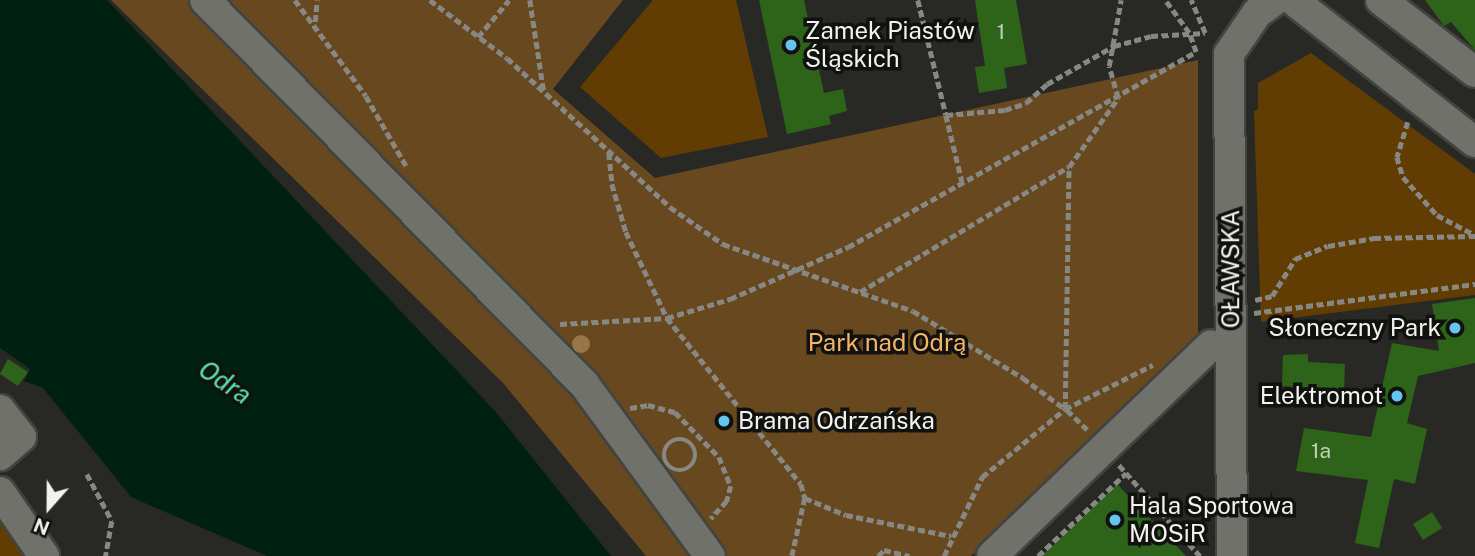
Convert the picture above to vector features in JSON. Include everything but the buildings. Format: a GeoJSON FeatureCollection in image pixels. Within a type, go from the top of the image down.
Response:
{"type":"FeatureCollection","features":[{"type":"Feature","properties":{"kind":"street"},"geometry":{"type":"LineString","coordinates":[[205,0],[528,325],[610,415],[702,545]]}},
{"type":"Feature","properties":{"kind":"street","name":"OŁAWSKA"},"geometry":{"type":"LineString","coordinates":[[1232,556],[1229,54],[1257,13],[1275,0]]}},
{"type":"Feature","properties":{"kind":"street"},"geometry":{"type":"LineString","coordinates":[[1293,0],[1475,142]]}},
{"type":"Feature","properties":{"kind":"street"},"geometry":{"type":"LineString","coordinates":[[1381,0],[1475,72]]}},
{"type":"Feature","properties":{"kind":"street"},"geometry":{"type":"LineString","coordinates":[[992,556],[1211,345]]}},
{"type":"Feature","properties":{"kind":"street"},"geometry":{"type":"LineString","coordinates":[[0,410],[18,440]]}},
{"type":"Feature","properties":{"kind":"street"},"geometry":{"type":"LineString","coordinates":[[0,492],[44,556]]}},
{"type":"Feature","properties":{"kind":"path"},"geometry":{"type":"LineString","coordinates":[[295,0],[314,22],[366,96],[410,173]]}},
{"type":"Feature","properties":{"kind":"path"},"geometry":{"type":"LineString","coordinates":[[314,22],[317,0]]}},
{"type":"Feature","properties":{"kind":"path"},"geometry":{"type":"LineString","coordinates":[[430,0],[545,94],[670,207],[723,244],[913,311],[971,344],[1076,418]]}},
{"type":"Feature","properties":{"kind":"path"},"geometry":{"type":"LineString","coordinates":[[478,37],[509,0]]}},
{"type":"Feature","properties":{"kind":"path"},"geometry":{"type":"LineString","coordinates":[[530,0],[545,94]]}},
{"type":"Feature","properties":{"kind":"path"},"geometry":{"type":"LineString","coordinates":[[918,0],[962,181]]}},
{"type":"Feature","properties":{"kind":"path"},"geometry":{"type":"LineString","coordinates":[[1118,98],[1109,66],[1121,0]]}},
{"type":"Feature","properties":{"kind":"path"},"geometry":{"type":"LineString","coordinates":[[528,325],[667,318],[730,299],[848,247],[1196,52],[1189,33],[1165,0]]}},
{"type":"Feature","properties":{"kind":"path"},"geometry":{"type":"LineString","coordinates":[[946,115],[1005,110],[1026,103],[1047,84],[1114,46],[1189,33],[1205,33],[1191,0]]}},
{"type":"Feature","properties":{"kind":"path"},"geometry":{"type":"LineString","coordinates":[[860,292],[1069,167],[1118,98]]}},
{"type":"Feature","properties":{"kind":"path"},"geometry":{"type":"LineString","coordinates":[[1412,116],[1399,141],[1397,157],[1403,177],[1437,215],[1475,236]]}},
{"type":"Feature","properties":{"kind":"path"},"geometry":{"type":"LineString","coordinates":[[608,151],[612,184],[626,232],[667,318],[801,484],[805,499],[792,556]]}},
{"type":"Feature","properties":{"kind":"path"},"geometry":{"type":"LineString","coordinates":[[1065,409],[1069,167]]}},
{"type":"Feature","properties":{"kind":"path"},"geometry":{"type":"LineString","coordinates":[[1254,301],[1272,296],[1295,260],[1328,246],[1374,238],[1475,236]]}},
{"type":"Feature","properties":{"kind":"path"},"geometry":{"type":"LineString","coordinates":[[1254,313],[1475,284]]}},
{"type":"Feature","properties":{"kind":"path"},"geometry":{"type":"LineString","coordinates":[[944,556],[951,536],[982,477],[1065,409],[1158,364]]}},
{"type":"Feature","properties":{"kind":"path"},"geometry":{"type":"LineString","coordinates":[[610,415],[635,406],[662,407],[684,419],[719,457],[731,486],[727,501],[702,545]]}},
{"type":"Feature","properties":{"kind":"path"},"geometry":{"type":"LineString","coordinates":[[682,438],[695,447],[691,468],[675,471],[666,464],[663,454],[671,441],[682,438]]}},
{"type":"Feature","properties":{"kind":"path"},"geometry":{"type":"LineString","coordinates":[[695,447],[706,441]]}},
{"type":"Feature","properties":{"kind":"path"},"geometry":{"type":"LineString","coordinates":[[1103,448],[1200,556]]}},
{"type":"Feature","properties":{"kind":"path"},"geometry":{"type":"LineString","coordinates":[[1038,556],[1126,473]]}},
{"type":"Feature","properties":{"kind":"path"},"geometry":{"type":"LineString","coordinates":[[87,474],[112,521],[106,556]]}},
{"type":"Feature","properties":{"kind":"path"},"geometry":{"type":"LineString","coordinates":[[805,499],[846,515],[951,536]]}},
{"type":"Feature","properties":{"kind":"path"},"geometry":{"type":"LineString","coordinates":[[878,556],[884,550],[909,556]]}},
{"type":"Feature","properties":{"kind":"shaded area"},"geometry":{"type":"Polygon","coordinates":[[[653,0],[736,0],[768,137],[661,158],[580,87],[653,0]]]}},
{"type":"Feature","properties":{"kind":"shaded area"},"geometry":{"type":"Polygon","coordinates":[[[1311,53],[1475,174],[1475,295],[1261,322],[1254,111],[1258,109],[1258,83],[1311,53]]]}},
{"type":"Feature","properties":{"kind":"shaded area"},"geometry":{"type":"Polygon","coordinates":[[[0,508],[32,556],[0,556],[0,508]]]}},
{"type":"Feature","properties":{"kind":"green space","name":"Park nad Odrą"},"geometry":{"type":"Polygon","coordinates":[[[111,0],[623,0],[553,89],[655,178],[1198,60],[1198,347],[971,556],[646,556],[503,383],[111,0]]]}},
{"type":"Feature","properties":{"kind":"water","name":"Odra"},"geometry":{"type":"Polygon","coordinates":[[[0,0],[107,0],[495,411],[611,556],[267,556],[131,497],[43,388],[24,381],[30,369],[0,348],[0,0]]]}},
{"type":"Feature","properties":{"kind":"place","name":"Zamek Piastów Śląskich"},"geometry":{"type":"Point","coordinates":[791,45]}},
{"type":"Feature","properties":{"kind":"place","name":"Słoneczny Park"},"geometry":{"type":"Point","coordinates":[1455,328]}},
{"type":"Feature","properties":{"kind":"place","name":"Elektromot"},"geometry":{"type":"Point","coordinates":[1397,396]}},
{"type":"Feature","properties":{"kind":"place","name":"Brama Odrzańska"},"geometry":{"type":"Point","coordinates":[724,421]}},
{"type":"Feature","properties":{"kind":"place","name":"Hala Sportowa MOSiR"},"geometry":{"type":"Point","coordinates":[1115,520]}}]}
